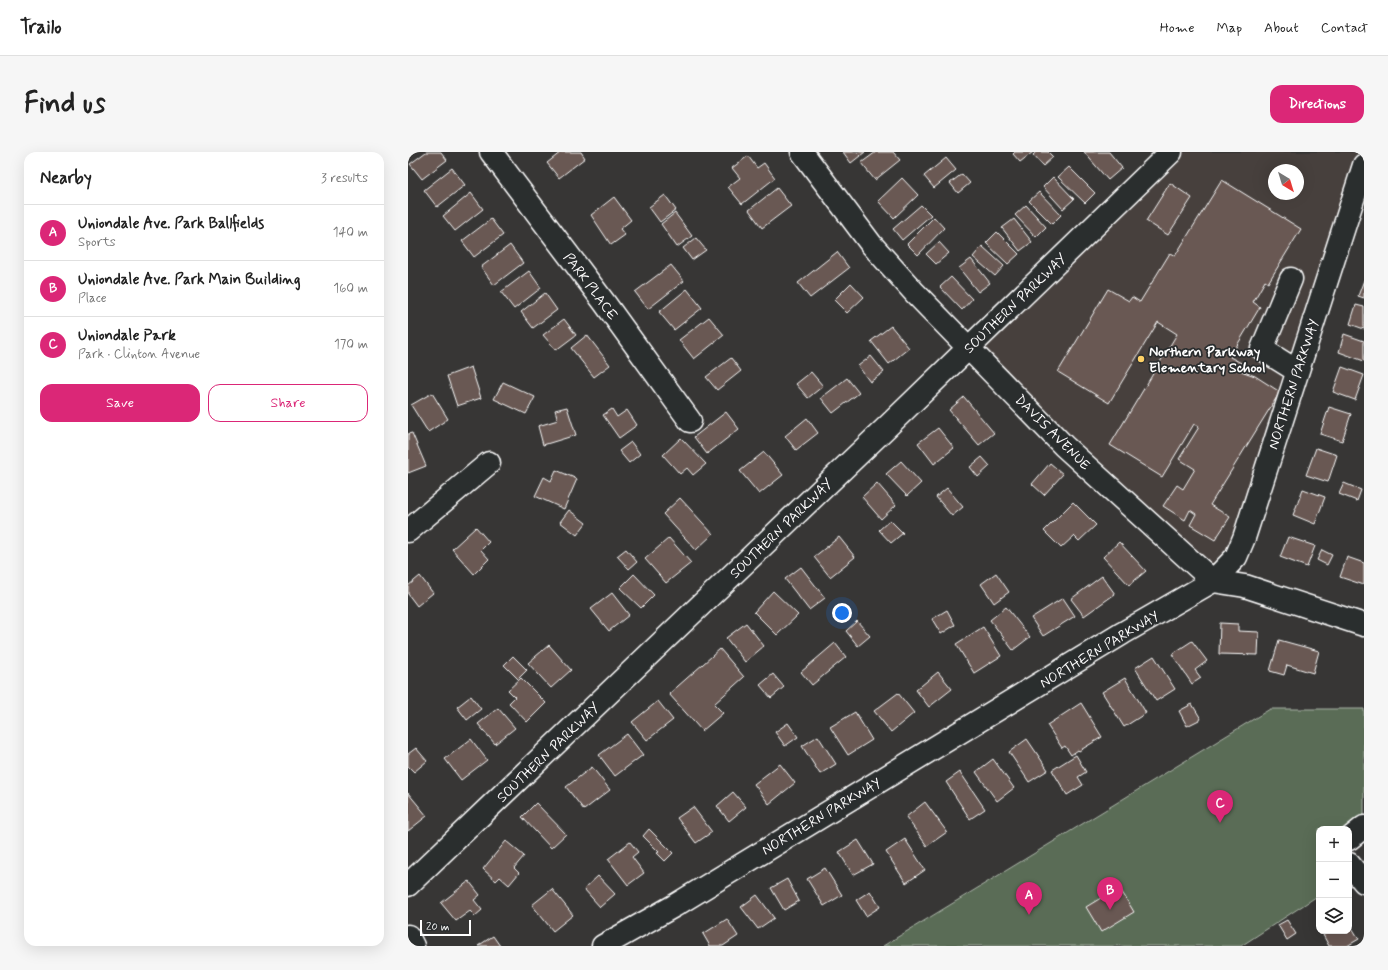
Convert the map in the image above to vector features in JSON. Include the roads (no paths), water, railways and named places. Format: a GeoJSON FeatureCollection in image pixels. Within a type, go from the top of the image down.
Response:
{"type":"FeatureCollection","features":[{"type":"Feature","properties":{"kind":"street","name":"PARK PLACE"},"geometry":{"type":"LineString","coordinates":[[491,152],[604,302],[690,421]]}},
{"type":"Feature","properties":{"kind":"street","name":"DAVIS AVENUE"},"geometry":{"type":"LineString","coordinates":[[802,152],[871,244],[915,293],[1064,446],[1213,581]]}},
{"type":"Feature","properties":{"kind":"street"},"geometry":{"type":"LineString","coordinates":[[1358,152],[1364,156]]}},
{"type":"Feature","properties":{"kind":"street","name":"SOUTHERN PARKWAY"},"geometry":{"type":"LineString","coordinates":[[408,885],[434,862],[969,348],[1167,153]]}},
{"type":"Feature","properties":{"kind":"street","name":"NORTHERN PARKWAY"},"geometry":{"type":"LineString","coordinates":[[603,946],[674,906],[1213,581],[1236,556],[1241,544],[1364,165]]}},
{"type":"Feature","properties":{"kind":"street"},"geometry":{"type":"LineString","coordinates":[[1291,279],[1262,348],[1297,371]]}},
{"type":"Feature","properties":{"kind":"street"},"geometry":{"type":"LineString","coordinates":[[408,531],[489,462]]}},
{"type":"Feature","properties":{"kind":"street"},"geometry":{"type":"LineString","coordinates":[[1213,581],[1245,586],[1364,625]]}},
{"type":"Feature","properties":{"kind":"street"},"geometry":{"type":"LineString","coordinates":[[1352,837],[1364,827]]}},
{"type":"Feature","properties":{"kind":"street"},"geometry":{"type":"LineString","coordinates":[[1352,868],[1364,882]]}},
{"type":"Feature","properties":{"kind":"street"},"geometry":{"type":"LineString","coordinates":[[408,936],[413,946]]}},
{"type":"Feature","properties":{"kind":"place","name":"Northern Parkway Elementary School"},"geometry":{"type":"Point","coordinates":[1141,359]}},
{"type":"Feature","properties":{"kind":"place","name":"Uniondale Park"},"geometry":{"type":"Point","coordinates":[1220,823]}},
{"type":"Feature","properties":{"kind":"place","name":"Uniondale Ave. Park Main Building"},"geometry":{"type":"Point","coordinates":[1110,910]}},
{"type":"Feature","properties":{"kind":"place","name":"Uniondale Ave. Park Ballfields"},"geometry":{"type":"Point","coordinates":[1029,915]}}]}
